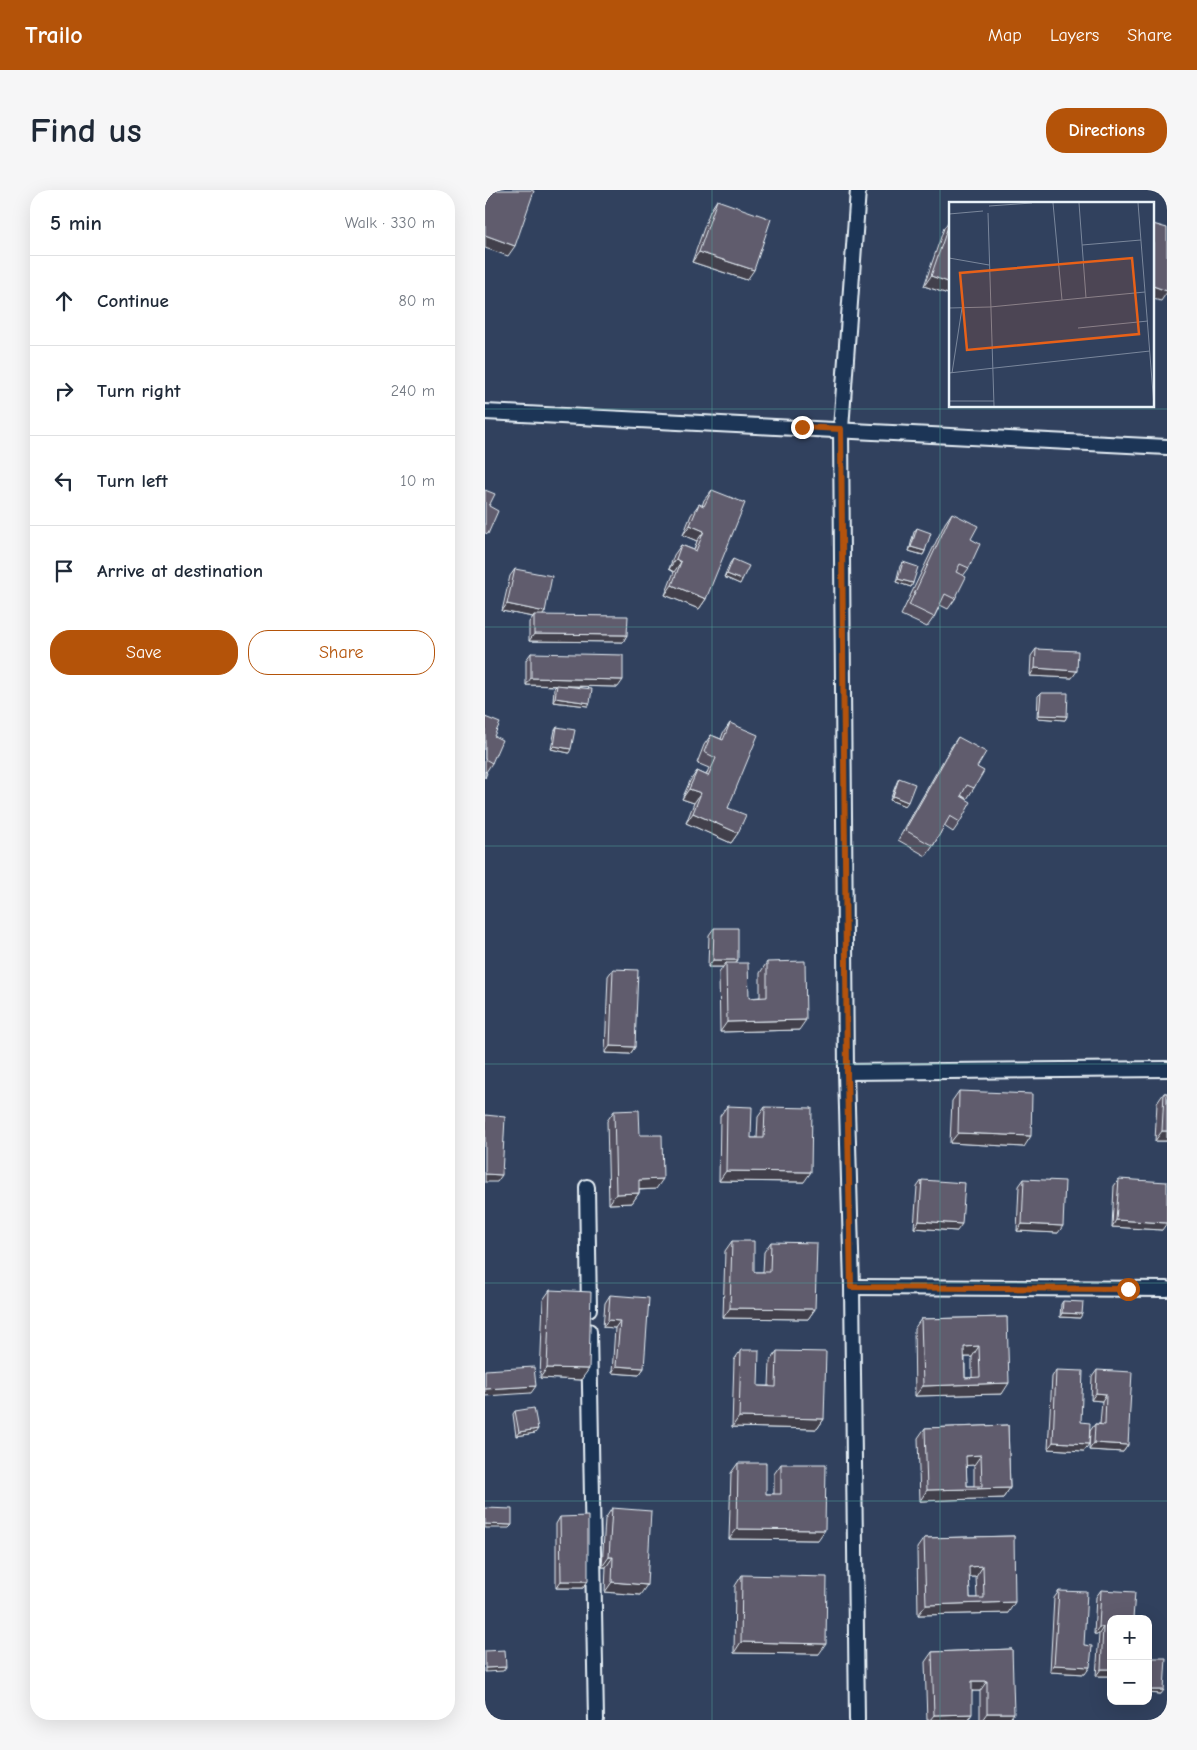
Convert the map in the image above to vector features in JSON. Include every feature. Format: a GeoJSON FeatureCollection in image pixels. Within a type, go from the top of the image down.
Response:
{"type":"FeatureCollection","features":[{"type":"Feature","properties":{"kind":"lane"},"geometry":{"type":"LineString","coordinates":[[857,1720],[847,1072],[841,429],[858,190]]}},
{"type":"Feature","properties":{"kind":"lane"},"geometry":{"type":"LineString","coordinates":[[485,412],[1167,446]]}},
{"type":"Feature","properties":{"kind":"lane"},"geometry":{"type":"LineString","coordinates":[[847,1072],[1167,1069]]}},
{"type":"Feature","properties":{"kind":"lane"},"geometry":{"type":"LineString","coordinates":[[587,1188],[595,1720]]}},
{"type":"Feature","properties":{"kind":"lane"},"geometry":{"type":"LineString","coordinates":[[851,1287],[1167,1289]]}},
{"type":"Feature","properties":{"kind":"building"},"geometry":{"type":"Polygon","coordinates":[[[485,190],[534,191],[515,246],[485,235],[485,190]]]}},
{"type":"Feature","properties":{"kind":"building"},"geometry":{"type":"Polygon","coordinates":[[[717,200],[771,219],[754,270],[699,252],[717,200]]]}},
{"type":"Feature","properties":{"kind":"building"},"geometry":{"type":"Polygon","coordinates":[[[949,224],[949,282],[931,276],[949,224]]]}},
{"type":"Feature","properties":{"kind":"building"},"geometry":{"type":"Polygon","coordinates":[[[1155,225],[1167,228],[1167,291],[1155,287],[1155,225]]]}},
{"type":"Feature","properties":{"kind":"building"},"geometry":{"type":"Polygon","coordinates":[[[485,490],[495,494],[489,506],[498,511],[488,534],[485,533],[485,490]]]}},
{"type":"Feature","properties":{"kind":"building"},"geometry":{"type":"Polygon","coordinates":[[[712,490],[745,503],[706,599],[672,585],[681,562],[676,559],[681,545],[696,551],[704,531],[690,525],[699,504],[704,506],[712,490]]]}},
{"type":"Feature","properties":{"kind":"building"},"geometry":{"type":"Polygon","coordinates":[[[952,513],[978,526],[971,539],[980,544],[969,568],[960,564],[956,572],[966,577],[955,599],[945,594],[934,617],[909,605],[952,513]]]}},
{"type":"Feature","properties":{"kind":"building"},"geometry":{"type":"Polygon","coordinates":[[[917,528],[931,533],[925,551],[911,547],[917,528]]]}},
{"type":"Feature","properties":{"kind":"building"},"geometry":{"type":"Polygon","coordinates":[[[733,559],[749,566],[742,580],[727,574],[733,559]]]}},
{"type":"Feature","properties":{"kind":"building"},"geometry":{"type":"Polygon","coordinates":[[[903,562],[918,567],[913,583],[898,579],[903,562]]]}},
{"type":"Feature","properties":{"kind":"building"},"geometry":{"type":"Polygon","coordinates":[[[515,569],[552,576],[545,612],[507,604],[515,569]]]}},
{"type":"Feature","properties":{"kind":"building"},"geometry":{"type":"Polygon","coordinates":[[[534,615],[628,616],[627,635],[534,634],[534,615]]]}},
{"type":"Feature","properties":{"kind":"building"},"geometry":{"type":"Polygon","coordinates":[[[1036,649],[1078,651],[1077,671],[1035,668],[1036,649]]]}},
{"type":"Feature","properties":{"kind":"building"},"geometry":{"type":"Polygon","coordinates":[[[531,653],[623,655],[623,680],[531,678],[531,653]]]}},
{"type":"Feature","properties":{"kind":"building"},"geometry":{"type":"Polygon","coordinates":[[[557,685],[592,689],[590,703],[555,698],[557,685]]]}},
{"type":"Feature","properties":{"kind":"building"},"geometry":{"type":"Polygon","coordinates":[[[1041,693],[1068,693],[1067,716],[1039,715],[1041,693]]]}},
{"type":"Feature","properties":{"kind":"building"},"geometry":{"type":"Polygon","coordinates":[[[485,717],[500,723],[494,736],[502,740],[492,763],[485,759],[485,717]]]}},
{"type":"Feature","properties":{"kind":"building"},"geometry":{"type":"Polygon","coordinates":[[[730,723],[758,735],[728,808],[746,815],[738,833],[693,813],[701,793],[689,789],[697,771],[708,776],[716,758],[704,752],[711,735],[723,740],[730,723]]]}},
{"type":"Feature","properties":{"kind":"building"},"geometry":{"type":"Polygon","coordinates":[[[557,727],[575,730],[571,749],[554,746],[557,727]]]}},
{"type":"Feature","properties":{"kind":"building"},"geometry":{"type":"Polygon","coordinates":[[[958,737],[986,752],[977,767],[984,771],[974,788],[967,785],[961,796],[971,802],[960,822],[950,816],[933,846],[905,830],[958,737]]]}},
{"type":"Feature","properties":{"kind":"building"},"geometry":{"type":"Polygon","coordinates":[[[899,778],[915,784],[908,802],[893,796],[899,778]]]}},
{"type":"Feature","properties":{"kind":"building"},"geometry":{"type":"Polygon","coordinates":[[[714,928],[738,928],[738,960],[713,960],[714,928]]]}},
{"type":"Feature","properties":{"kind":"building"},"geometry":{"type":"Polygon","coordinates":[[[805,961],[806,1020],[727,1022],[726,963],[748,963],[749,998],[767,997],[767,962],[805,961]]]}},
{"type":"Feature","properties":{"kind":"building"},"geometry":{"type":"Polygon","coordinates":[[[613,969],[638,970],[635,1047],[610,1046],[613,969]]]}},
{"type":"Feature","properties":{"kind":"building"},"geometry":{"type":"Polygon","coordinates":[[[959,1091],[1032,1094],[1031,1136],[958,1133],[959,1091]]]}},
{"type":"Feature","properties":{"kind":"building"},"geometry":{"type":"Polygon","coordinates":[[[1164,1093],[1167,1093],[1167,1131],[1162,1131],[1164,1093]]]}},
{"type":"Feature","properties":{"kind":"building"},"geometry":{"type":"Polygon","coordinates":[[[727,1106],[752,1107],[751,1138],[764,1138],[765,1107],[812,1108],[811,1172],[726,1171],[727,1106]]]}},
{"type":"Feature","properties":{"kind":"building"},"geometry":{"type":"Polygon","coordinates":[[[639,1110],[640,1135],[662,1135],[663,1179],[639,1180],[639,1193],[616,1194],[614,1111],[639,1110]]]}},
{"type":"Feature","properties":{"kind":"building"},"geometry":{"type":"Polygon","coordinates":[[[485,1115],[505,1117],[502,1175],[485,1174],[485,1115]]]}},
{"type":"Feature","properties":{"kind":"building"},"geometry":{"type":"Polygon","coordinates":[[[1024,1179],[1065,1181],[1063,1226],[1022,1224],[1024,1179]]]}},
{"type":"Feature","properties":{"kind":"building"},"geometry":{"type":"Polygon","coordinates":[[[1119,1179],[1167,1182],[1167,1223],[1116,1220],[1119,1179]]]}},
{"type":"Feature","properties":{"kind":"building"},"geometry":{"type":"Polygon","coordinates":[[[922,1180],[965,1183],[962,1224],[919,1221],[922,1180]]]}},
{"type":"Feature","properties":{"kind":"building"},"geometry":{"type":"Polygon","coordinates":[[[732,1241],[754,1241],[754,1272],[770,1272],[771,1242],[817,1243],[815,1309],[730,1308],[732,1241]]]}},
{"type":"Feature","properties":{"kind":"building"},"geometry":{"type":"Polygon","coordinates":[[[550,1290],[591,1292],[589,1369],[547,1368],[550,1290]]]}},
{"type":"Feature","properties":{"kind":"building"},"geometry":{"type":"Polygon","coordinates":[[[610,1295],[649,1298],[644,1368],[616,1366],[620,1321],[608,1320],[610,1295]]]}},
{"type":"Feature","properties":{"kind":"building"},"geometry":{"type":"Polygon","coordinates":[[[1063,1301],[1083,1302],[1082,1314],[1062,1313],[1063,1301]]]}},
{"type":"Feature","properties":{"kind":"building"},"geometry":{"type":"Polygon","coordinates":[[[1007,1317],[1009,1383],[923,1386],[921,1319],[1007,1317]],[[979,1346],[964,1347],[965,1378],[980,1377],[979,1346]]]}},
{"type":"Feature","properties":{"kind":"building"},"geometry":{"type":"Polygon","coordinates":[[[741,1350],[759,1350],[758,1386],[776,1387],[777,1351],[826,1352],[824,1419],[739,1417],[741,1350]]]}},
{"type":"Feature","properties":{"kind":"building"},"geometry":{"type":"Polygon","coordinates":[[[534,1367],[536,1386],[485,1389],[485,1370],[534,1367]]]}},
{"type":"Feature","properties":{"kind":"building"},"geometry":{"type":"Polygon","coordinates":[[[1056,1370],[1083,1371],[1081,1422],[1090,1423],[1089,1444],[1053,1442],[1056,1370]]]}},
{"type":"Feature","properties":{"kind":"building"},"geometry":{"type":"Polygon","coordinates":[[[1097,1370],[1132,1372],[1128,1445],[1094,1443],[1095,1424],[1105,1425],[1106,1394],[1096,1393],[1097,1370]]]}},
{"type":"Feature","properties":{"kind":"building"},"geometry":{"type":"Polygon","coordinates":[[[534,1408],[538,1429],[519,1432],[515,1411],[534,1408]]]}},
{"type":"Feature","properties":{"kind":"building"},"geometry":{"type":"Polygon","coordinates":[[[1008,1425],[1010,1488],[927,1490],[925,1428],[1008,1425]],[[981,1455],[966,1456],[967,1486],[982,1486],[981,1455]]]}},
{"type":"Feature","properties":{"kind":"building"},"geometry":{"type":"Polygon","coordinates":[[[738,1463],[766,1463],[766,1494],[781,1494],[781,1464],[826,1464],[825,1530],[737,1529],[738,1463]]]}},
{"type":"Feature","properties":{"kind":"building"},"geometry":{"type":"Polygon","coordinates":[[[485,1508],[512,1509],[512,1525],[485,1524],[485,1508]]]}},
{"type":"Feature","properties":{"kind":"building"},"geometry":{"type":"Polygon","coordinates":[[[612,1508],[651,1511],[647,1585],[612,1582],[613,1557],[609,1557],[612,1508]]]}},
{"type":"Feature","properties":{"kind":"building"},"geometry":{"type":"Polygon","coordinates":[[[588,1516],[588,1581],[561,1581],[560,1517],[588,1516]]]}},
{"type":"Feature","properties":{"kind":"building"},"geometry":{"type":"Polygon","coordinates":[[[1014,1536],[1015,1602],[926,1605],[924,1538],[1014,1536]],[[983,1566],[969,1567],[970,1598],[984,1598],[983,1566]]]}},
{"type":"Feature","properties":{"kind":"building"},"geometry":{"type":"Polygon","coordinates":[[[742,1575],[827,1577],[826,1644],[741,1642],[742,1575]]]}},
{"type":"Feature","properties":{"kind":"building"},"geometry":{"type":"Polygon","coordinates":[[[1101,1590],[1135,1592],[1133,1615],[1107,1615],[1107,1669],[1101,1669],[1103,1627],[1099,1627],[1101,1590]]]}},
{"type":"Feature","properties":{"kind":"building"},"geometry":{"type":"Polygon","coordinates":[[[1059,1591],[1087,1592],[1084,1645],[1092,1646],[1090,1667],[1054,1665],[1059,1591]]]}},
{"type":"Feature","properties":{"kind":"building"},"geometry":{"type":"Polygon","coordinates":[[[1012,1649],[1014,1713],[987,1713],[987,1681],[972,1681],[972,1714],[934,1715],[932,1652],[1012,1649]]]}},
{"type":"Feature","properties":{"kind":"building"},"geometry":{"type":"Polygon","coordinates":[[[505,1650],[506,1667],[485,1668],[485,1651],[505,1650]]]}},
{"type":"Feature","properties":{"kind":"building"},"geometry":{"type":"Polygon","coordinates":[[[1152,1658],[1166,1658],[1164,1690],[1152,1690],[1152,1658]]]}},
{"type":"Feature","properties":{"kind":"route"},"geometry":{"type":"LineString","coordinates":[[802,427],[841,429],[851,1287],[1128,1289]]}}]}
